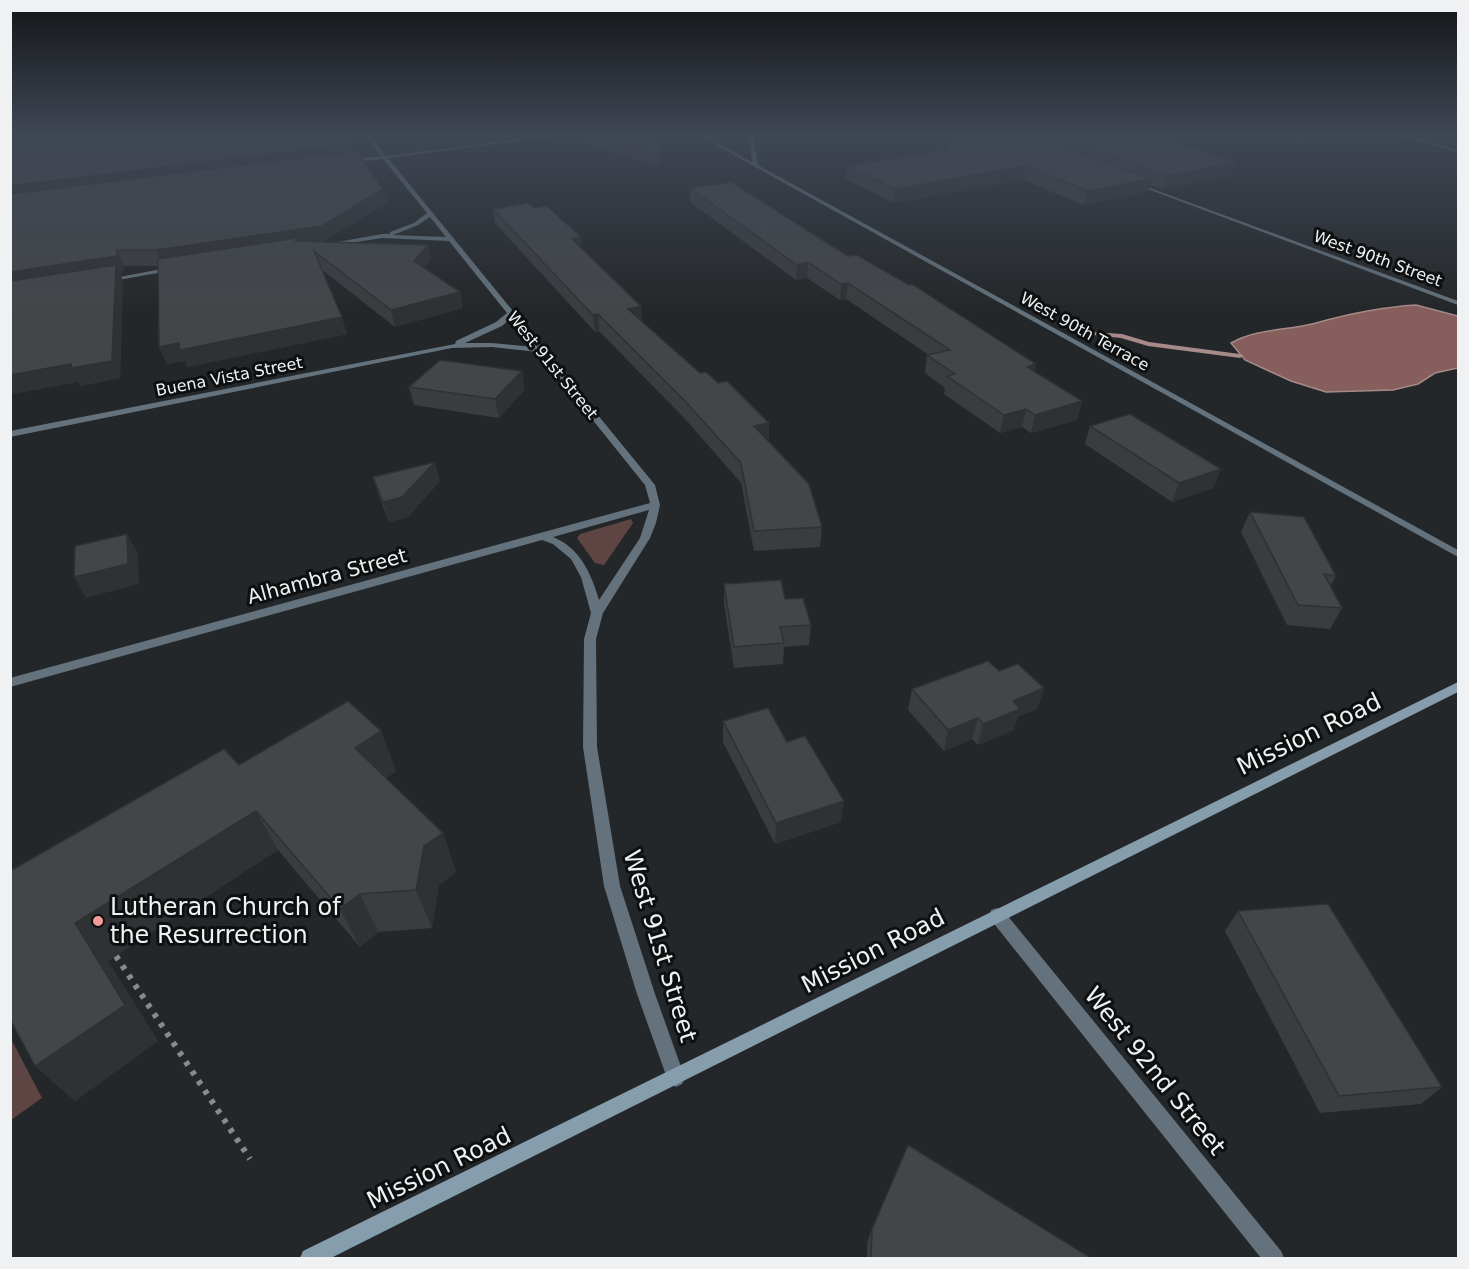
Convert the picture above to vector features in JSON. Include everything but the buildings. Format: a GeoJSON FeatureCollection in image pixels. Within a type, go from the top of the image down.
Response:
{"type":"FeatureCollection","features":[{"type":"Feature","properties":{"kind":"main road","name":"Mission Road"},"geometry":{"type":"LineString","coordinates":[[310,1258],[676,1078],[997,915],[1458,687]]}},
{"type":"Feature","properties":{"kind":"street","name":"West 91st Street"},"geometry":{"type":"LineString","coordinates":[[412,192],[650,485],[655,505],[645,538],[597,613],[590,639],[590,747],[597,808],[612,886],[646,994],[676,1078]]}},
{"type":"Feature","properties":{"kind":"street","name":"West 90th Terrace"},"geometry":{"type":"LineString","coordinates":[[804,192],[1458,554]]}},
{"type":"Feature","properties":{"kind":"street","name":"West 90th Street"},"geometry":{"type":"LineString","coordinates":[[1160,192],[1458,303]]}},
{"type":"Feature","properties":{"kind":"street"},"geometry":{"type":"LineString","coordinates":[[325,246],[382,236],[416,224],[430,214]]}},
{"type":"Feature","properties":{"kind":"street"},"geometry":{"type":"LineString","coordinates":[[382,236],[451,239]]}},
{"type":"Feature","properties":{"kind":"street"},"geometry":{"type":"LineString","coordinates":[[92,282],[186,267]]}},
{"type":"Feature","properties":{"kind":"street","name":"Buena Vista Street"},"geometry":{"type":"LineString","coordinates":[[452,346],[499,324],[511,314]]}},
{"type":"Feature","properties":{"kind":"street","name":"Buena Vista Street"},"geometry":{"type":"LineString","coordinates":[[10,434],[452,346],[507,346],[541,350]]}},
{"type":"Feature","properties":{"kind":"street","name":"Alhambra Street"},"geometry":{"type":"LineString","coordinates":[[10,683],[655,505]]}},
{"type":"Feature","properties":{"kind":"street","name":"West 91st Street"},"geometry":{"type":"LineString","coordinates":[[544,536],[562,542],[571,551],[591,587],[597,613]]}},
{"type":"Feature","properties":{"kind":"street","name":"West 92nd Street"},"geometry":{"type":"LineString","coordinates":[[997,915],[1274,1258]]}},
{"type":"Feature","properties":{"kind":"path"},"geometry":{"type":"LineString","coordinates":[[116,956],[250,1159]]}},
{"type":"Feature","properties":{"kind":"shaded area"},"geometry":{"type":"Polygon","coordinates":[[[1416,305],[1458,316],[1458,368],[1435,373],[1418,384],[1393,390],[1326,392],[1291,381],[1245,360],[1231,343],[1262,332],[1305,326],[1365,311],[1416,305]]]}},
{"type":"Feature","properties":{"kind":"shaded area"},"geometry":{"type":"Polygon","coordinates":[[[631,519],[633,523],[604,565],[595,563],[577,538],[580,534],[631,519]]]}},
{"type":"Feature","properties":{"kind":"shaded area"},"geometry":{"type":"Polygon","coordinates":[[[10,1037],[42,1098],[11,1120],[10,1120],[10,1037]]]}},
{"type":"Feature","properties":{"kind":"waterway"},"geometry":{"type":"LineString","coordinates":[[1094,334],[1122,336],[1148,344],[1240,356]]}},
{"type":"Feature","properties":{"kind":"place","name":"Lutheran Church of the Resurrection"},"geometry":{"type":"Point","coordinates":[98,921]}}]}
